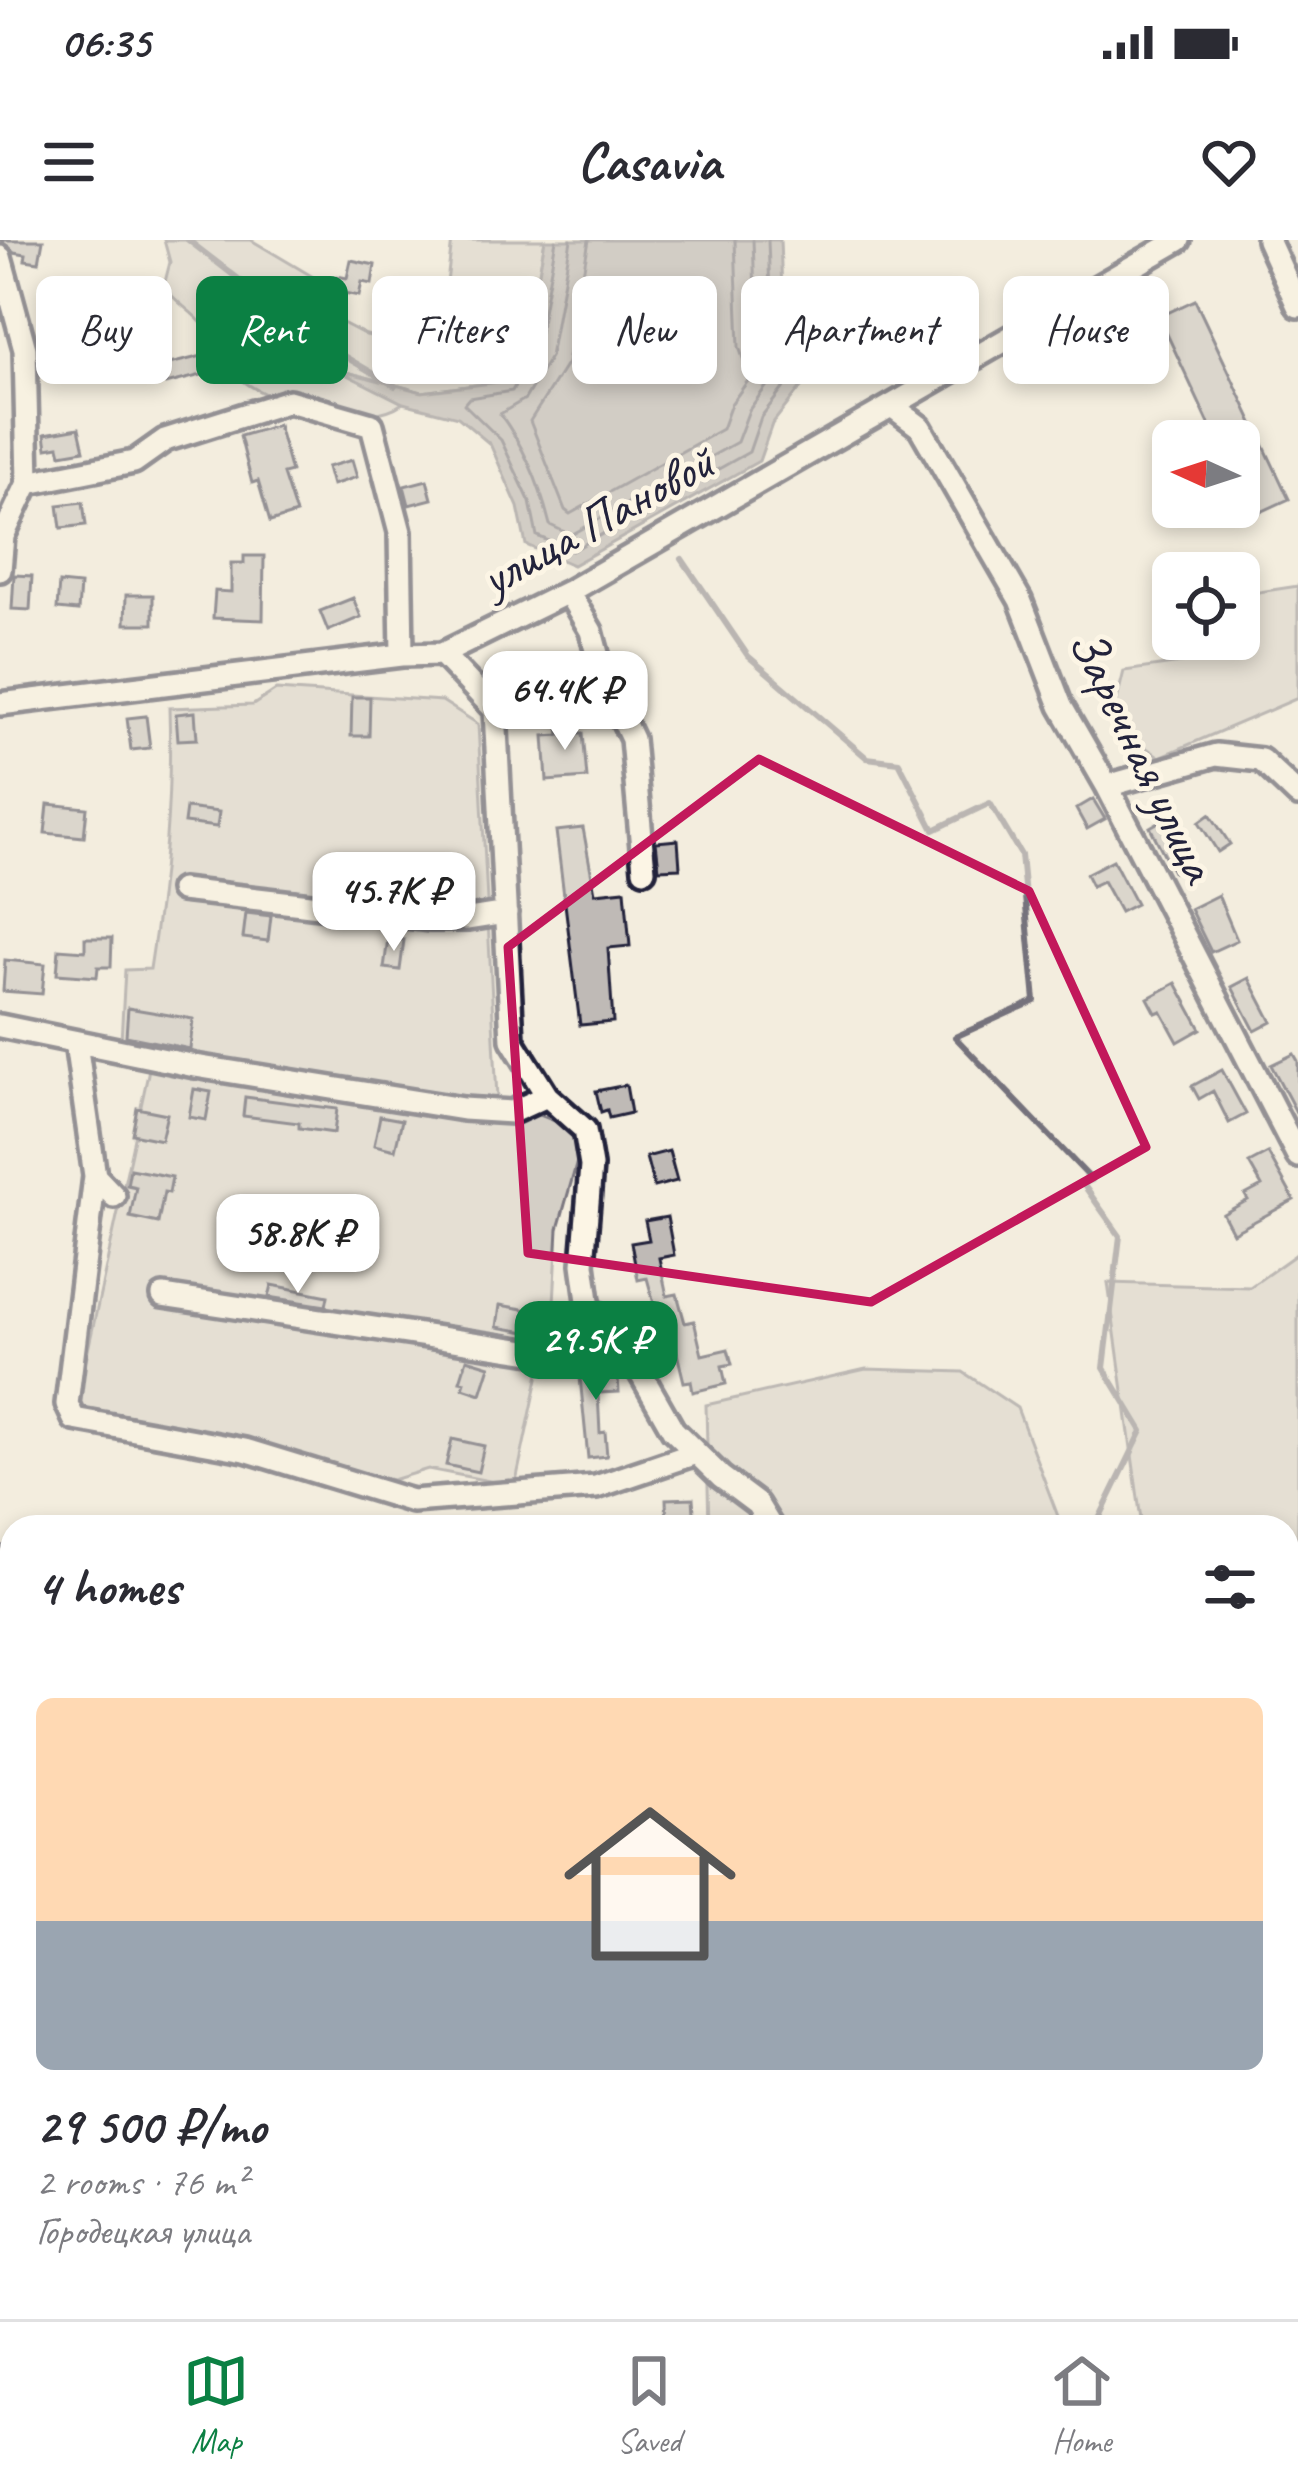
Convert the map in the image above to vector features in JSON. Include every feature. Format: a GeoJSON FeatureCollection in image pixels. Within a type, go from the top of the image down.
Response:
{"type":"FeatureCollection","features":[{"type":"Feature","properties":{"kind":"street","name":"улица Пановой"},"geometry":{"type":"LineString","coordinates":[[0,704],[442,654],[568,592],[1179,240]]}},
{"type":"Feature","properties":{"kind":"street"},"geometry":{"type":"LineString","coordinates":[[1268,240],[1298,306]]}},
{"type":"Feature","properties":{"kind":"street"},"geometry":{"type":"LineString","coordinates":[[0,257],[25,350],[28,483],[3,536],[0,570]]}},
{"type":"Feature","properties":{"kind":"street"},"geometry":{"type":"LineString","coordinates":[[28,483],[134,462],[165,440],[289,401],[372,425],[400,532],[402,655]]}},
{"type":"Feature","properties":{"kind":"street","name":"Заречная улица"},"geometry":{"type":"LineString","coordinates":[[892,406],[920,428],[1009,580],[1060,706],[1107,786],[1298,1156]]}},
{"type":"Feature","properties":{"kind":"street"},"geometry":{"type":"LineString","coordinates":[[568,592],[591,631],[604,680],[632,739],[644,870]]}},
{"type":"Feature","properties":{"kind":"street"},"geometry":{"type":"LineString","coordinates":[[442,654],[495,710],[512,1040],[547,1096],[585,1130],[591,1166],[583,1264],[589,1308],[612,1323],[673,1430],[764,1515]]}},
{"type":"Feature","properties":{"kind":"street"},"geometry":{"type":"LineString","coordinates":[[1107,786],[1216,754],[1261,760],[1298,795]]}},
{"type":"Feature","properties":{"kind":"street"},"geometry":{"type":"LineString","coordinates":[[181,890],[431,919],[467,920],[506,913]]}},
{"type":"Feature","properties":{"kind":"street"},"geometry":{"type":"LineString","coordinates":[[0,1026],[463,1108],[512,1112],[547,1096]]}},
{"type":"Feature","properties":{"kind":"street"},"geometry":{"type":"LineString","coordinates":[[76,1043],[95,1176],[68,1404],[74,1419],[245,1450],[412,1501],[596,1487],[696,1453]]}},
{"type":"Feature","properties":{"kind":"street"},"geometry":{"type":"LineString","coordinates":[[95,1176],[114,1196]]}},
{"type":"Feature","properties":{"kind":"street"},"geometry":{"type":"LineString","coordinates":[[163,1296],[546,1354],[589,1308]]}},
{"type":"Feature","properties":{"kind":"highlighted area"},"geometry":{"type":"Polygon","coordinates":[[[759,759],[1029,891],[1146,1147],[871,1302],[528,1253],[508,947],[759,759]]]}},
{"type":"Feature","properties":{"kind":"shaded area"},"geometry":{"type":"Polygon","coordinates":[[[164,240],[251,240],[312,276],[196,276],[196,317],[172,296],[172,276],[166,276],[170,262],[164,240]]]}},
{"type":"Feature","properties":{"kind":"shaded area"},"geometry":{"type":"Polygon","coordinates":[[[452,240],[545,240],[538,276],[448,276],[452,240]]]}},
{"type":"Feature","properties":{"kind":"shaded area"},"geometry":{"type":"Polygon","coordinates":[[[348,326],[372,336],[372,379],[348,372],[348,326]]]}},
{"type":"Feature","properties":{"kind":"shaded area"},"geometry":{"type":"Polygon","coordinates":[[[348,374],[403,403],[387,411],[345,415],[299,407],[249,384],[348,384],[348,374]]]}},
{"type":"Feature","properties":{"kind":"shaded area"},"geometry":{"type":"Polygon","coordinates":[[[392,384],[483,384],[422,392],[392,384]]]}},
{"type":"Feature","properties":{"kind":"shaded area"},"geometry":{"type":"Polygon","coordinates":[[[1298,586],[1298,698],[1160,757],[1111,724],[1124,671],[1195,660],[1260,660],[1260,592],[1298,586]]]}},
{"type":"Feature","properties":{"kind":"shaded area"},"geometry":{"type":"Polygon","coordinates":[[[276,690],[442,701],[478,724],[497,1098],[580,1131],[580,1151],[558,1229],[554,1303],[515,1486],[428,1469],[392,1480],[75,1410],[154,1046],[121,1041],[125,970],[150,969],[155,936],[168,807],[169,708],[253,705],[276,690]]]}},
{"type":"Feature","properties":{"kind":"shaded area"},"geometry":{"type":"Polygon","coordinates":[[[1298,1253],[1298,1515],[1140,1515],[1108,1283],[1250,1287],[1298,1253]]]}},
{"type":"Feature","properties":{"kind":"shaded area"},"geometry":{"type":"Polygon","coordinates":[[[866,1369],[963,1372],[1017,1408],[1057,1515],[709,1515],[706,1405],[866,1369]]]}},
{"type":"Feature","properties":{"kind":"water"},"geometry":{"type":"Polygon","coordinates":[[[545,240],[780,240],[781,276],[741,276],[741,384],[803,384],[772,424],[759,461],[573,565],[526,545],[518,507],[490,444],[458,417],[403,403],[348,376],[422,392],[483,384],[548,384],[548,276],[538,276],[545,240]]]}},
{"type":"Feature","properties":{"kind":"building"},"geometry":{"type":"Polygon","coordinates":[[[0,240],[43,240],[39,262],[25,260],[26,254],[14,252],[0,240]]]}},
{"type":"Feature","properties":{"kind":"building"},"geometry":{"type":"Polygon","coordinates":[[[351,260],[375,265],[372,284],[362,282],[359,296],[348,294],[351,260]]]}},
{"type":"Feature","properties":{"kind":"building"},"geometry":{"type":"Polygon","coordinates":[[[1195,300],[1252,420],[1207,420],[1169,338],[1169,312],[1195,300]]]}},
{"type":"Feature","properties":{"kind":"building"},"geometry":{"type":"Polygon","coordinates":[[[196,357],[196,376],[172,382],[172,363],[196,357]]]}},
{"type":"Feature","properties":{"kind":"building"},"geometry":{"type":"Polygon","coordinates":[[[278,425],[291,472],[283,474],[296,514],[270,522],[258,481],[252,483],[240,436],[278,425]]]}},
{"type":"Feature","properties":{"kind":"building"},"geometry":{"type":"Polygon","coordinates":[[[79,428],[84,450],[61,454],[59,446],[47,448],[45,434],[79,428]]]}},
{"type":"Feature","properties":{"kind":"building"},"geometry":{"type":"Polygon","coordinates":[[[1260,438],[1289,499],[1260,512],[1260,438]]]}},
{"type":"Feature","properties":{"kind":"building"},"geometry":{"type":"Polygon","coordinates":[[[352,460],[357,477],[332,485],[327,467],[352,460]]]}},
{"type":"Feature","properties":{"kind":"building"},"geometry":{"type":"Polygon","coordinates":[[[427,480],[432,499],[409,505],[404,486],[427,480]]]}},
{"type":"Feature","properties":{"kind":"building"},"geometry":{"type":"Polygon","coordinates":[[[83,502],[86,525],[61,528],[58,505],[83,502]]]}},
{"type":"Feature","properties":{"kind":"building"},"geometry":{"type":"Polygon","coordinates":[[[244,556],[264,556],[263,620],[213,618],[215,591],[231,592],[231,563],[244,563],[244,556]]]}},
{"type":"Feature","properties":{"kind":"building"},"geometry":{"type":"Polygon","coordinates":[[[14,575],[32,576],[30,610],[12,609],[14,575]]]}},
{"type":"Feature","properties":{"kind":"building"},"geometry":{"type":"Polygon","coordinates":[[[59,583],[80,585],[78,611],[57,609],[59,583]]]}},
{"type":"Feature","properties":{"kind":"building"},"geometry":{"type":"Polygon","coordinates":[[[126,595],[153,595],[153,624],[125,624],[126,595]]]}},
{"type":"Feature","properties":{"kind":"building"},"geometry":{"type":"Polygon","coordinates":[[[353,598],[361,617],[328,631],[320,611],[353,598]]]}},
{"type":"Feature","properties":{"kind":"building"},"geometry":{"type":"Polygon","coordinates":[[[352,697],[370,697],[369,736],[351,736],[352,697]]]}},
{"type":"Feature","properties":{"kind":"building"},"geometry":{"type":"Polygon","coordinates":[[[195,712],[197,739],[178,740],[176,714],[195,712]]]}},
{"type":"Feature","properties":{"kind":"building"},"geometry":{"type":"Polygon","coordinates":[[[146,716],[150,748],[131,750],[127,718],[146,716]]]}},
{"type":"Feature","properties":{"kind":"building"},"geometry":{"type":"Polygon","coordinates":[[[572,716],[573,733],[583,733],[587,778],[547,781],[544,736],[560,735],[558,717],[572,716]]]}},
{"type":"Feature","properties":{"kind":"building"},"geometry":{"type":"Polygon","coordinates":[[[1093,799],[1105,819],[1087,829],[1076,809],[1093,799]]]}},
{"type":"Feature","properties":{"kind":"building"},"geometry":{"type":"Polygon","coordinates":[[[48,804],[87,808],[84,837],[45,833],[48,804]]]}},
{"type":"Feature","properties":{"kind":"building"},"geometry":{"type":"Polygon","coordinates":[[[186,808],[219,812],[217,827],[184,823],[186,808]]]}},
{"type":"Feature","properties":{"kind":"building"},"geometry":{"type":"Polygon","coordinates":[[[1210,814],[1230,844],[1218,852],[1199,822],[1210,814]]]}},
{"type":"Feature","properties":{"kind":"building"},"geometry":{"type":"Polygon","coordinates":[[[1164,819],[1187,864],[1173,872],[1150,827],[1164,819]]]}},
{"type":"Feature","properties":{"kind":"building"},"geometry":{"type":"Polygon","coordinates":[[[583,828],[595,893],[625,890],[630,946],[608,948],[613,1022],[580,1025],[556,831],[583,828]]]}},
{"type":"Feature","properties":{"kind":"building"},"geometry":{"type":"Polygon","coordinates":[[[678,840],[680,868],[659,869],[656,842],[678,840]]]}},
{"type":"Feature","properties":{"kind":"building"},"geometry":{"type":"Polygon","coordinates":[[[1113,860],[1136,904],[1120,912],[1103,881],[1092,886],[1086,874],[1113,860]]]}},
{"type":"Feature","properties":{"kind":"building"},"geometry":{"type":"Polygon","coordinates":[[[1218,895],[1237,940],[1211,952],[1190,909],[1218,895]]]}},
{"type":"Feature","properties":{"kind":"building"},"geometry":{"type":"Polygon","coordinates":[[[246,913],[271,916],[268,941],[243,938],[246,913]]]}},
{"type":"Feature","properties":{"kind":"building"},"geometry":{"type":"Polygon","coordinates":[[[85,938],[112,938],[111,967],[98,967],[97,977],[57,974],[59,949],[85,951],[85,938]]]}},
{"type":"Feature","properties":{"kind":"building"},"geometry":{"type":"Polygon","coordinates":[[[388,938],[404,940],[400,970],[384,968],[388,938]]]}},
{"type":"Feature","properties":{"kind":"building"},"geometry":{"type":"Polygon","coordinates":[[[5,960],[45,964],[42,994],[3,991],[5,960]]]}},
{"type":"Feature","properties":{"kind":"building"},"geometry":{"type":"Polygon","coordinates":[[[1249,978],[1272,1022],[1255,1031],[1232,987],[1249,978]]]}},
{"type":"Feature","properties":{"kind":"building"},"geometry":{"type":"Polygon","coordinates":[[[1176,983],[1201,1029],[1178,1042],[1148,998],[1176,983]]]}},
{"type":"Feature","properties":{"kind":"building"},"geometry":{"type":"Polygon","coordinates":[[[128,1008],[193,1019],[190,1049],[126,1036],[128,1008]]]}},
{"type":"Feature","properties":{"kind":"building"},"geometry":{"type":"Polygon","coordinates":[[[1294,1054],[1298,1061],[1298,1116],[1271,1065],[1294,1054]]]}},
{"type":"Feature","properties":{"kind":"building"},"geometry":{"type":"Polygon","coordinates":[[[1222,1070],[1246,1114],[1229,1123],[1213,1091],[1199,1099],[1192,1086],[1222,1070]]]}},
{"type":"Feature","properties":{"kind":"building"},"geometry":{"type":"Polygon","coordinates":[[[626,1085],[631,1113],[609,1118],[607,1110],[601,1112],[596,1091],[626,1085]]]}},
{"type":"Feature","properties":{"kind":"building"},"geometry":{"type":"Polygon","coordinates":[[[194,1089],[211,1092],[206,1120],[189,1117],[194,1089]]]}},
{"type":"Feature","properties":{"kind":"building"},"geometry":{"type":"Polygon","coordinates":[[[245,1097],[337,1109],[334,1133],[243,1116],[245,1097]]]}},
{"type":"Feature","properties":{"kind":"building"},"geometry":{"type":"Polygon","coordinates":[[[137,1108],[167,1114],[161,1140],[132,1134],[137,1108]]]}},
{"type":"Feature","properties":{"kind":"building"},"geometry":{"type":"Polygon","coordinates":[[[380,1116],[402,1120],[395,1150],[374,1145],[380,1116]]]}},
{"type":"Feature","properties":{"kind":"building"},"geometry":{"type":"Polygon","coordinates":[[[669,1151],[677,1181],[654,1187],[646,1157],[669,1151]]]}},
{"type":"Feature","properties":{"kind":"building"},"geometry":{"type":"Polygon","coordinates":[[[1268,1153],[1294,1200],[1233,1233],[1223,1214],[1262,1186],[1249,1163],[1268,1153]]]}},
{"type":"Feature","properties":{"kind":"building"},"geometry":{"type":"Polygon","coordinates":[[[130,1169],[172,1177],[158,1223],[130,1217],[136,1187],[127,1185],[130,1169]]]}},
{"type":"Feature","properties":{"kind":"building"},"geometry":{"type":"Polygon","coordinates":[[[667,1217],[674,1255],[659,1258],[667,1296],[677,1294],[685,1323],[694,1321],[702,1355],[728,1349],[732,1364],[722,1366],[726,1384],[693,1392],[691,1381],[684,1382],[675,1345],[666,1347],[647,1278],[638,1280],[631,1243],[649,1240],[645,1221],[667,1217]]]}},
{"type":"Feature","properties":{"kind":"building"},"geometry":{"type":"Polygon","coordinates":[[[272,1285],[328,1296],[326,1306],[269,1297],[272,1285]]]}},
{"type":"Feature","properties":{"kind":"building"},"geometry":{"type":"Polygon","coordinates":[[[500,1305],[529,1310],[526,1332],[497,1327],[500,1305]]]}},
{"type":"Feature","properties":{"kind":"building"},"geometry":{"type":"Polygon","coordinates":[[[467,1359],[490,1366],[481,1394],[463,1388],[465,1382],[460,1381],[467,1359]]]}},
{"type":"Feature","properties":{"kind":"building"},"geometry":{"type":"Polygon","coordinates":[[[617,1364],[619,1392],[598,1393],[600,1433],[605,1432],[607,1456],[588,1458],[579,1367],[617,1364]]]}},
{"type":"Feature","properties":{"kind":"building"},"geometry":{"type":"Polygon","coordinates":[[[452,1439],[484,1446],[478,1472],[446,1465],[452,1439]]]}},
{"type":"Feature","properties":{"kind":"building"},"geometry":{"type":"Polygon","coordinates":[[[693,1498],[694,1515],[667,1515],[666,1499],[693,1498]]]}},
{"type":"Feature","properties":{"kind":"waterway"},"geometry":{"type":"LineString","coordinates":[[188,240],[320,342],[395,386]]}},
{"type":"Feature","properties":{"kind":"waterway"},"geometry":{"type":"LineString","coordinates":[[682,559],[748,656],[867,758],[899,762],[934,830],[990,803],[1021,855],[1035,1001],[955,1037],[1092,1180],[1083,1184],[1120,1236],[1104,1368],[1142,1431],[1101,1515]]}}]}
